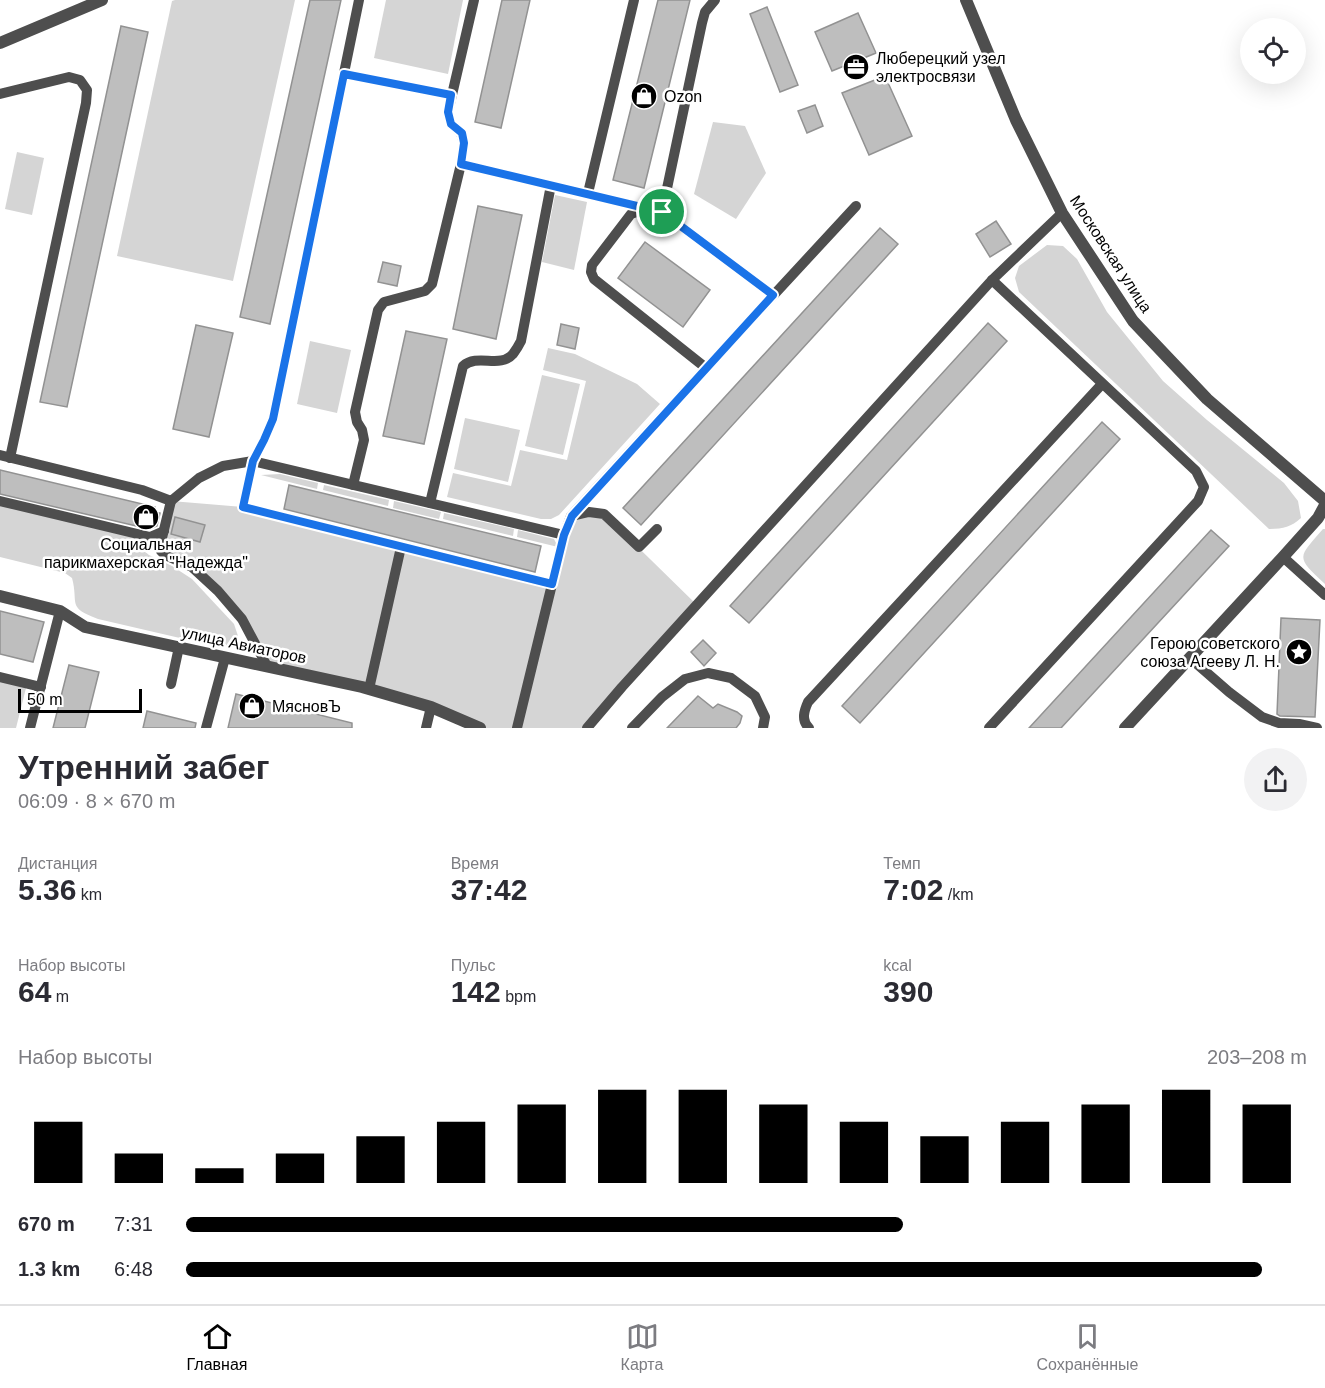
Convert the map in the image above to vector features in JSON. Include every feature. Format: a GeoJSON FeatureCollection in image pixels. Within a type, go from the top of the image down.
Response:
{"type":"FeatureCollection","features":[{"type":"Feature","properties":{"kind":"street"},"geometry":{"type":"LineString","coordinates":[[0,43],[102,0]]}},
{"type":"Feature","properties":{"kind":"street","name":"Московская улица"},"geometry":{"type":"LineString","coordinates":[[966,0],[1016,120],[1062,213],[1133,321],[1208,399],[1325,503]]}},
{"type":"Feature","properties":{"kind":"street"},"geometry":{"type":"LineString","coordinates":[[1125,728],[1318,518],[1325,503]]}},
{"type":"Feature","properties":{"kind":"street","name":"улица Авиаторов"},"geometry":{"type":"LineString","coordinates":[[0,596],[60,611],[85,627],[369,689],[431,707],[480,728]]}},
{"type":"Feature","properties":{"kind":"lane"},"geometry":{"type":"LineString","coordinates":[[359,0],[273,419],[253,461],[243,507],[402,547],[554,590]]}},
{"type":"Feature","properties":{"kind":"lane"},"geometry":{"type":"LineString","coordinates":[[353,485],[364,440],[355,412],[378,310],[384,302],[425,291],[432,284],[461,164],[464,143],[462,133],[451,124],[448,112],[474,0]]}},
{"type":"Feature","properties":{"kind":"lane"},"geometry":{"type":"LineString","coordinates":[[588,194],[634,0]]}},
{"type":"Feature","properties":{"kind":"lane"},"geometry":{"type":"LineString","coordinates":[[662,212],[702,24],[705,12],[714,0]]}},
{"type":"Feature","properties":{"kind":"lane"},"geometry":{"type":"LineString","coordinates":[[344,74],[451,95]]}},
{"type":"Feature","properties":{"kind":"lane"},"geometry":{"type":"LineString","coordinates":[[0,94],[69,77],[80,80],[87,90],[86,103],[5,457],[142,490],[171,501]]}},
{"type":"Feature","properties":{"kind":"lane"},"geometry":{"type":"LineString","coordinates":[[461,164],[662,212],[773,295]]}},
{"type":"Feature","properties":{"kind":"lane"},"geometry":{"type":"LineString","coordinates":[[430,503],[463,366],[474,359],[504,360],[513,355],[521,341],[551,185]]}},
{"type":"Feature","properties":{"kind":"lane"},"geometry":{"type":"LineString","coordinates":[[517,728],[554,590],[564,535],[572,516],[856,206]]}},
{"type":"Feature","properties":{"kind":"lane"},"geometry":{"type":"LineString","coordinates":[[647,208],[631,214],[592,265],[591,272],[594,279],[706,368]]}},
{"type":"Feature","properties":{"kind":"lane"},"geometry":{"type":"LineString","coordinates":[[587,728],[992,280],[1062,213]]}},
{"type":"Feature","properties":{"kind":"lane"},"geometry":{"type":"LineString","coordinates":[[989,728],[1198,501],[1203,487],[1197,471],[992,280]]}},
{"type":"Feature","properties":{"kind":"lane"},"geometry":{"type":"LineString","coordinates":[[809,728],[806,726],[803,714],[808,702],[1101,384]]}},
{"type":"Feature","properties":{"kind":"lane"},"geometry":{"type":"LineString","coordinates":[[267,666],[242,619],[218,591],[192,567],[161,551],[160,546],[171,501],[199,478],[223,466],[253,461],[564,535]]}},
{"type":"Feature","properties":{"kind":"lane"},"geometry":{"type":"LineString","coordinates":[[0,501],[150,537],[164,531]]}},
{"type":"Feature","properties":{"kind":"lane"},"geometry":{"type":"LineString","coordinates":[[572,516],[589,512],[604,514],[639,547],[657,529]]}},
{"type":"Feature","properties":{"kind":"lane"},"geometry":{"type":"LineString","coordinates":[[369,689],[402,547]]}},
{"type":"Feature","properties":{"kind":"lane"},"geometry":{"type":"LineString","coordinates":[[1283,557],[1325,595]]}},
{"type":"Feature","properties":{"kind":"lane"},"geometry":{"type":"LineString","coordinates":[[30,728],[60,611]]}},
{"type":"Feature","properties":{"kind":"lane"},"geometry":{"type":"LineString","coordinates":[[171,684],[179,647]]}},
{"type":"Feature","properties":{"kind":"lane"},"geometry":{"type":"LineString","coordinates":[[206,728],[225,658]]}},
{"type":"Feature","properties":{"kind":"lane"},"geometry":{"type":"LineString","coordinates":[[1190,658],[1261,722],[1299,724],[1317,728]]}},
{"type":"Feature","properties":{"kind":"lane"},"geometry":{"type":"LineString","coordinates":[[632,728],[662,697],[686,679],[708,673],[731,678],[755,696],[765,717],[763,728]]}},
{"type":"Feature","properties":{"kind":"lane"},"geometry":{"type":"LineString","coordinates":[[0,677],[41,687]]}},
{"type":"Feature","properties":{"kind":"lane"},"geometry":{"type":"LineString","coordinates":[[426,728],[431,707]]}},
{"type":"Feature","properties":{"kind":"shaded area"},"geometry":{"type":"Polygon","coordinates":[[[295,0],[233,281],[117,256],[172,1],[295,0]]]}},
{"type":"Feature","properties":{"kind":"shaded area"},"geometry":{"type":"Polygon","coordinates":[[[386,0],[463,0],[448,74],[374,58],[386,0]]]}},
{"type":"Feature","properties":{"kind":"shaded area"},"geometry":{"type":"Polygon","coordinates":[[[713,122],[745,126],[766,173],[736,219],[694,194],[713,122]]]}},
{"type":"Feature","properties":{"kind":"shaded area"},"geometry":{"type":"Polygon","coordinates":[[[17,152],[44,158],[32,215],[5,209],[17,152]]]}},
{"type":"Feature","properties":{"kind":"shaded area"},"geometry":{"type":"Polygon","coordinates":[[[555,195],[587,202],[574,270],[542,262],[555,195]]]}},
{"type":"Feature","properties":{"kind":"shaded area"},"geometry":{"type":"Polygon","coordinates":[[[1047,245],[1063,246],[1077,259],[1107,312],[1163,381],[1284,483],[1298,501],[1301,518],[1286,527],[1269,529],[1019,292],[1015,278],[1019,266],[1047,245]]]}},
{"type":"Feature","properties":{"kind":"shaded area"},"geometry":{"type":"Polygon","coordinates":[[[310,341],[351,350],[337,413],[297,404],[310,341]]]}},
{"type":"Feature","properties":{"kind":"shaded area"},"geometry":{"type":"Polygon","coordinates":[[[548,348],[575,354],[637,384],[660,404],[559,515],[551,519],[541,519],[447,497],[453,473],[511,486],[520,450],[567,460],[586,381],[543,370],[548,348]]]}},
{"type":"Feature","properties":{"kind":"shaded area"},"geometry":{"type":"Polygon","coordinates":[[[542,375],[580,384],[563,455],[525,446],[542,375]]]}},
{"type":"Feature","properties":{"kind":"shaded area"},"geometry":{"type":"Polygon","coordinates":[[[465,418],[520,430],[508,482],[454,469],[465,418]]]}},
{"type":"Feature","properties":{"kind":"shaded area"},"geometry":{"type":"Polygon","coordinates":[[[280,474],[318,483],[317,489],[261,475],[280,474]]]}},
{"type":"Feature","properties":{"kind":"shaded area"},"geometry":{"type":"Polygon","coordinates":[[[324,485],[389,500],[388,506],[323,490],[324,485]]]}},
{"type":"Feature","properties":{"kind":"shaded area"},"geometry":{"type":"Polygon","coordinates":[[[171,501],[243,507],[552,583],[571,516],[604,514],[697,605],[587,728],[480,728],[431,707],[267,666],[218,591],[161,551],[171,501]]]}},
{"type":"Feature","properties":{"kind":"shaded area"},"geometry":{"type":"Polygon","coordinates":[[[394,501],[441,512],[439,519],[393,508],[394,501]]]}},
{"type":"Feature","properties":{"kind":"shaded area"},"geometry":{"type":"Polygon","coordinates":[[[0,505],[137,537],[142,543],[143,550],[192,579],[234,624],[238,636],[235,643],[226,646],[210,645],[98,619],[81,611],[76,604],[72,578],[65,573],[0,557],[0,505]]]}},
{"type":"Feature","properties":{"kind":"shaded area"},"geometry":{"type":"Polygon","coordinates":[[[444,513],[514,529],[513,536],[443,519],[444,513]]]}},
{"type":"Feature","properties":{"kind":"shaded area"},"geometry":{"type":"Polygon","coordinates":[[[1325,529],[1325,584],[1309,568],[1303,557],[1325,529]]]}},
{"type":"Feature","properties":{"kind":"shaded area"},"geometry":{"type":"Polygon","coordinates":[[[518,530],[554,539],[558,547],[517,537],[518,530]]]}},
{"type":"Feature","properties":{"kind":"shaded area"},"geometry":{"type":"Polygon","coordinates":[[[0,681],[26,688],[16,728],[0,728],[0,681]]]}},
{"type":"Feature","properties":{"kind":"building"},"geometry":{"type":"Polygon","coordinates":[[[310,0],[341,0],[270,324],[240,317],[310,0]]]}},
{"type":"Feature","properties":{"kind":"building"},"geometry":{"type":"Polygon","coordinates":[[[502,0],[530,0],[501,128],[475,122],[502,0]]]}},
{"type":"Feature","properties":{"kind":"building"},"geometry":{"type":"Polygon","coordinates":[[[658,0],[690,0],[644,188],[613,180],[658,0]]]}},
{"type":"Feature","properties":{"kind":"building"},"geometry":{"type":"Polygon","coordinates":[[[767,7],[798,85],[780,92],[750,14],[767,7]]]}},
{"type":"Feature","properties":{"kind":"building"},"geometry":{"type":"Polygon","coordinates":[[[858,13],[876,53],[832,71],[815,32],[858,13]]]}},
{"type":"Feature","properties":{"kind":"building"},"geometry":{"type":"Polygon","coordinates":[[[121,26],[148,32],[67,407],[40,402],[121,26]]]}},
{"type":"Feature","properties":{"kind":"building"},"geometry":{"type":"Polygon","coordinates":[[[885,76],[912,136],[869,155],[842,93],[885,76]]]}},
{"type":"Feature","properties":{"kind":"building"},"geometry":{"type":"Polygon","coordinates":[[[815,105],[823,126],[807,133],[798,111],[815,105]]]}},
{"type":"Feature","properties":{"kind":"building"},"geometry":{"type":"Polygon","coordinates":[[[478,206],[522,215],[496,339],[453,329],[478,206]]]}},
{"type":"Feature","properties":{"kind":"building"},"geometry":{"type":"Polygon","coordinates":[[[996,221],[1011,244],[990,257],[976,234],[996,221]]]}},
{"type":"Feature","properties":{"kind":"building"},"geometry":{"type":"Polygon","coordinates":[[[880,228],[898,244],[641,525],[623,508],[880,228]]]}},
{"type":"Feature","properties":{"kind":"building"},"geometry":{"type":"Polygon","coordinates":[[[645,242],[710,290],[683,327],[618,278],[645,242]]]}},
{"type":"Feature","properties":{"kind":"building"},"geometry":{"type":"Polygon","coordinates":[[[383,262],[401,266],[397,286],[378,282],[383,262]]]}},
{"type":"Feature","properties":{"kind":"building"},"geometry":{"type":"Polygon","coordinates":[[[988,323],[1007,341],[749,623],[730,606],[988,323]]]}},
{"type":"Feature","properties":{"kind":"building"},"geometry":{"type":"Polygon","coordinates":[[[561,324],[579,328],[575,349],[557,345],[561,324]]]}},
{"type":"Feature","properties":{"kind":"building"},"geometry":{"type":"Polygon","coordinates":[[[196,325],[233,333],[209,437],[173,429],[196,325]]]}},
{"type":"Feature","properties":{"kind":"building"},"geometry":{"type":"Polygon","coordinates":[[[406,331],[447,339],[424,444],[383,436],[406,331]]]}},
{"type":"Feature","properties":{"kind":"building"},"geometry":{"type":"Polygon","coordinates":[[[1102,422],[1120,439],[860,723],[842,706],[1102,422]]]}},
{"type":"Feature","properties":{"kind":"building"},"geometry":{"type":"Polygon","coordinates":[[[0,470],[155,507],[154,512],[160,513],[157,526],[149,529],[0,494],[0,470]]]}},
{"type":"Feature","properties":{"kind":"building"},"geometry":{"type":"Polygon","coordinates":[[[289,485],[541,546],[535,572],[284,509],[289,485]]]}},
{"type":"Feature","properties":{"kind":"building"},"geometry":{"type":"Polygon","coordinates":[[[175,517],[205,525],[200,542],[171,534],[175,517]]]}},
{"type":"Feature","properties":{"kind":"building"},"geometry":{"type":"Polygon","coordinates":[[[1211,530],[1229,546],[1061,728],[1029,728],[1211,530]]]}},
{"type":"Feature","properties":{"kind":"building"},"geometry":{"type":"Polygon","coordinates":[[[0,611],[44,622],[33,662],[0,654],[0,611]]]}},
{"type":"Feature","properties":{"kind":"building"},"geometry":{"type":"Polygon","coordinates":[[[1281,618],[1320,620],[1315,717],[1277,714],[1281,618]]]}},
{"type":"Feature","properties":{"kind":"building"},"geometry":{"type":"Polygon","coordinates":[[[703,640],[716,653],[704,666],[691,652],[703,640]]]}},
{"type":"Feature","properties":{"kind":"building"},"geometry":{"type":"Polygon","coordinates":[[[69,665],[99,672],[85,728],[53,728],[69,665]]]}},
{"type":"Feature","properties":{"kind":"building"},"geometry":{"type":"Polygon","coordinates":[[[236,694],[352,723],[352,728],[228,728],[236,694]]]}},
{"type":"Feature","properties":{"kind":"building"},"geometry":{"type":"Polygon","coordinates":[[[698,696],[713,708],[718,704],[737,712],[742,716],[740,723],[736,728],[667,728],[698,696]]]}},
{"type":"Feature","properties":{"kind":"building"},"geometry":{"type":"Polygon","coordinates":[[[147,711],[196,723],[195,728],[143,728],[147,711]]]}},
{"type":"Feature","properties":{"kind":"place","name":"Люберецкий узел электросвязи"},"geometry":{"type":"Point","coordinates":[856,67]}},
{"type":"Feature","properties":{"kind":"place","name":"Ozon"},"geometry":{"type":"Point","coordinates":[644,96]}},
{"type":"Feature","properties":{"kind":"place","name":"Социальная парикмахерская \"Надежда\""},"geometry":{"type":"Point","coordinates":[146,517]}},
{"type":"Feature","properties":{"kind":"place","name":"Герою советского союза Агееву Л. Н."},"geometry":{"type":"Point","coordinates":[1299,652]}},
{"type":"Feature","properties":{"kind":"place","name":"МясновЪ"},"geometry":{"type":"Point","coordinates":[252,706]}},
{"type":"Feature","properties":{"kind":"route"},"geometry":{"type":"LineString","coordinates":[[344,74],[451,95],[448,112],[451,124],[462,133],[464,143],[461,164],[662,212],[773,295],[572,516],[564,535],[552,584],[243,507],[253,461],[273,419],[344,74]]}}]}
